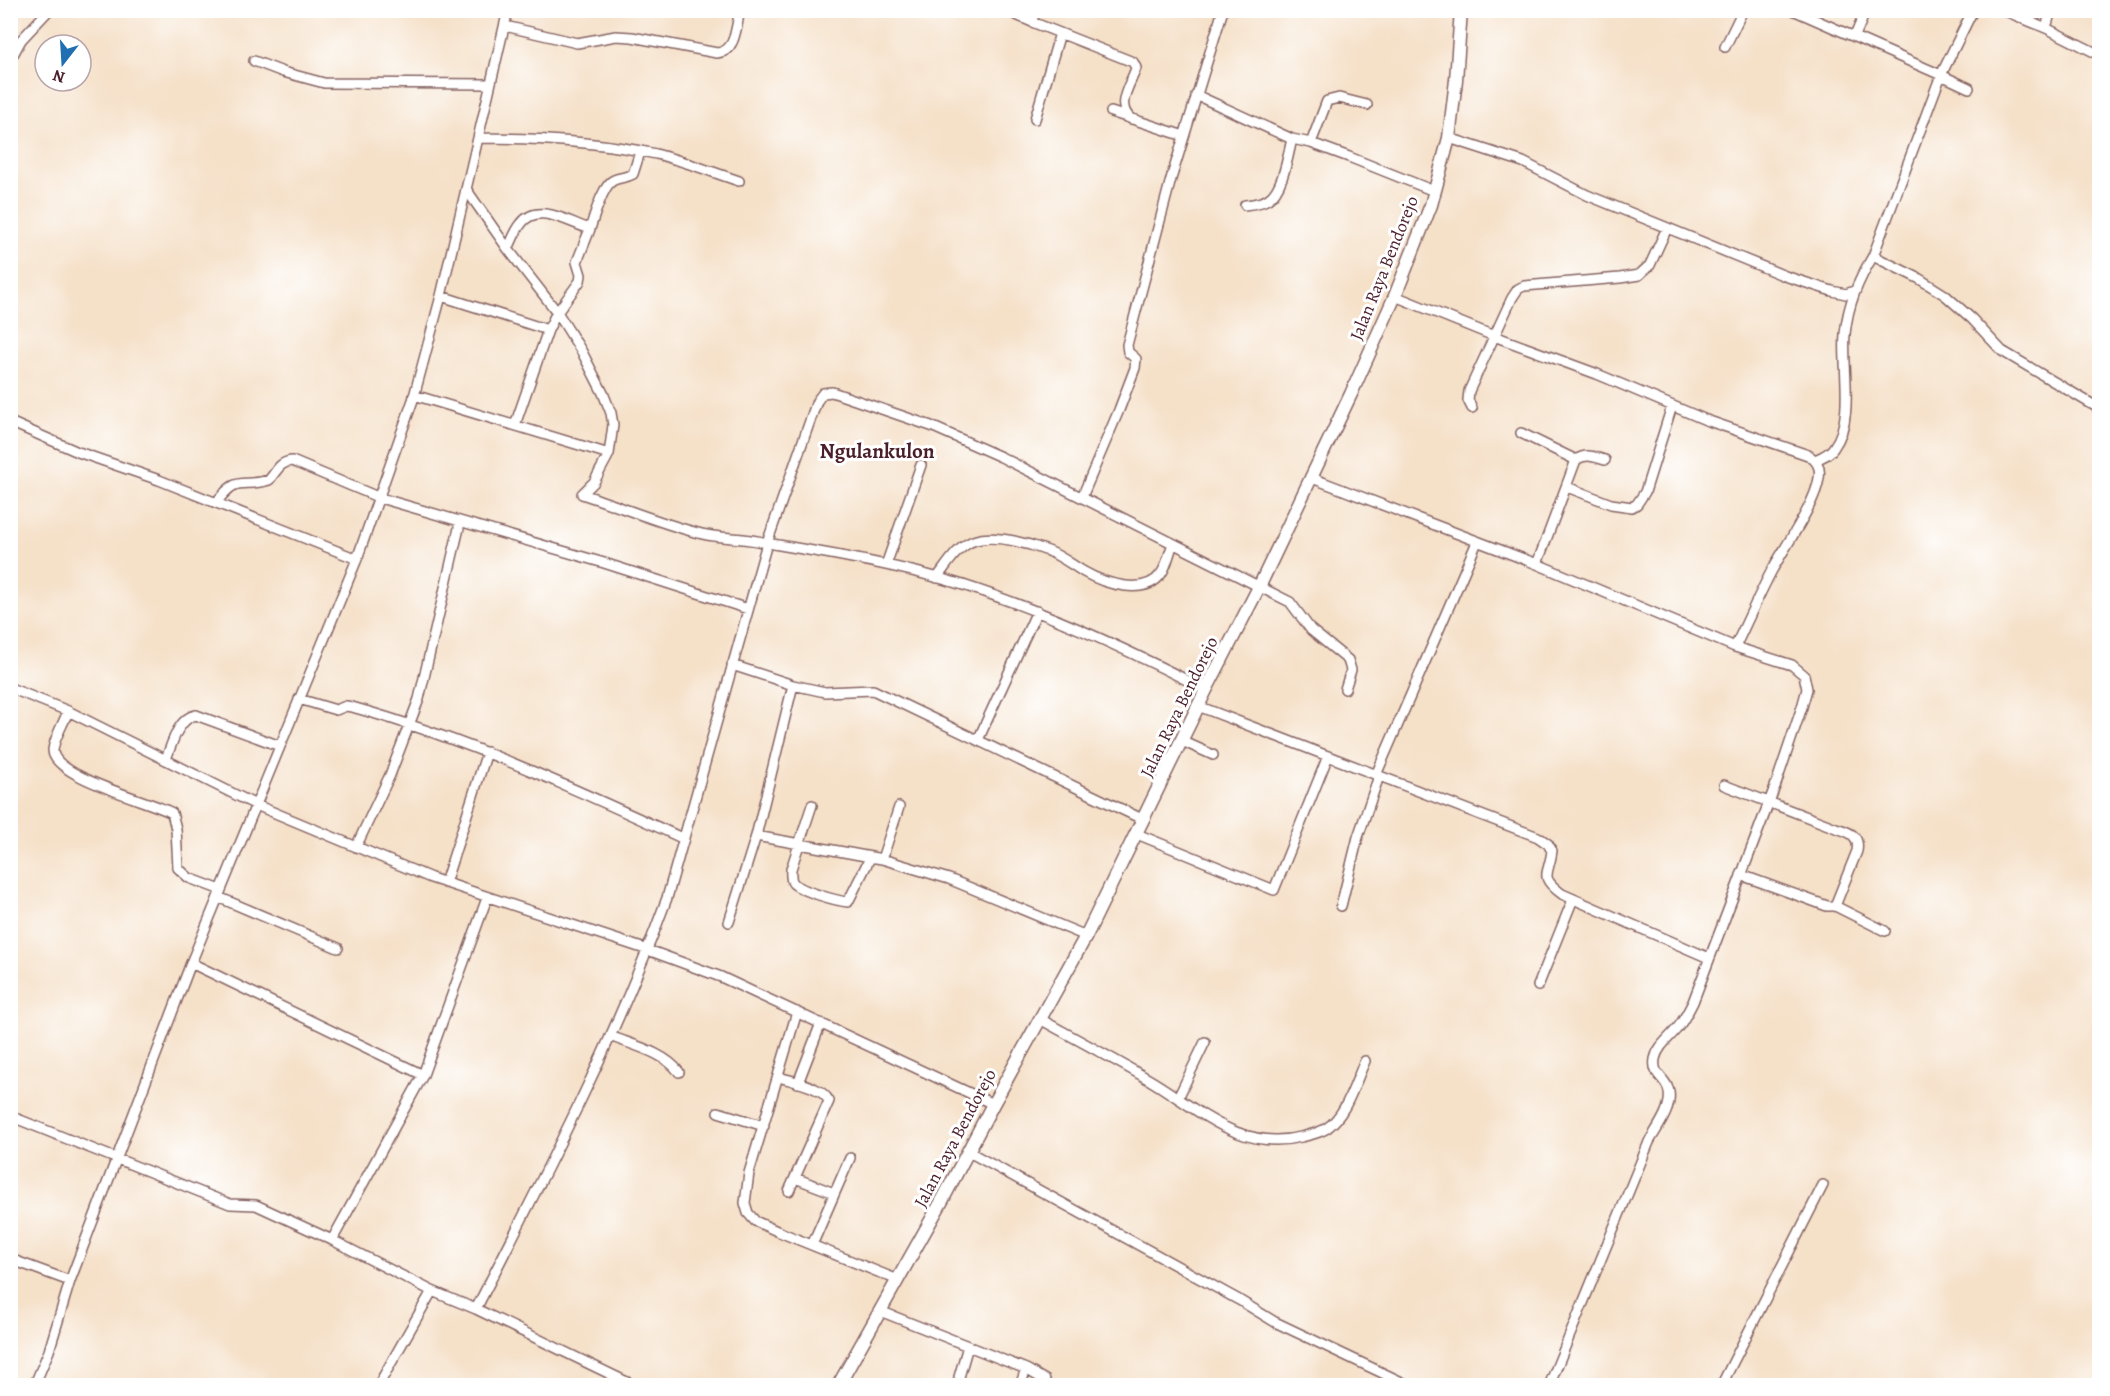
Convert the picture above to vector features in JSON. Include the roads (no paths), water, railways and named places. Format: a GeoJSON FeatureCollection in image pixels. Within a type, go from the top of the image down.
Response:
{"type":"FeatureCollection","features":[{"type":"Feature","properties":{"kind":"main road","name":"Jalan Raya Bendorejo"},"geometry":{"type":"LineString","coordinates":[[838,1386],[1086,936],[1312,478],[1395,296],[1428,216],[1449,138],[1456,80],[1459,11]]}},
{"type":"Feature","properties":{"kind":"street"},"geometry":{"type":"LineString","coordinates":[[10,60],[21,40],[50,10]]}},
{"type":"Feature","properties":{"kind":"street"},"geometry":{"type":"LineString","coordinates":[[34,1386],[48,1352],[70,1281],[191,963],[357,560],[380,498],[414,395],[441,296],[508,10]]}},
{"type":"Feature","properties":{"kind":"street"},"geometry":{"type":"LineString","coordinates":[[505,26],[577,43],[624,36],[724,53],[730,48],[740,10]]}},
{"type":"Feature","properties":{"kind":"street"},"geometry":{"type":"LineString","coordinates":[[1005,10],[1133,62],[1136,68],[1123,103],[1125,112],[1131,119]]}},
{"type":"Feature","properties":{"kind":"street"},"geometry":{"type":"LineString","coordinates":[[1032,22],[1035,10]]}},
{"type":"Feature","properties":{"kind":"street"},"geometry":{"type":"LineString","coordinates":[[1082,497],[1135,368],[1136,359],[1128,352],[1127,345],[1184,136],[1223,10]]}},
{"type":"Feature","properties":{"kind":"street"},"geometry":{"type":"LineString","coordinates":[[1725,47],[1743,10]]}},
{"type":"Feature","properties":{"kind":"street"},"geometry":{"type":"LineString","coordinates":[[1793,10],[1970,88]]}},
{"type":"Feature","properties":{"kind":"street"},"geometry":{"type":"LineString","coordinates":[[1855,36],[1866,10]]}},
{"type":"Feature","properties":{"kind":"street"},"geometry":{"type":"LineString","coordinates":[[1815,460],[1826,455],[1834,447],[1845,418],[1845,334],[1858,279],[1873,256],[1941,75],[1973,10]]}},
{"type":"Feature","properties":{"kind":"street"},"geometry":{"type":"LineString","coordinates":[[2003,10],[2100,55]]}},
{"type":"Feature","properties":{"kind":"street"},"geometry":{"type":"LineString","coordinates":[[2046,28],[2051,10]]}},
{"type":"Feature","properties":{"kind":"street"},"geometry":{"type":"LineString","coordinates":[[1035,119],[1060,33]]}},
{"type":"Feature","properties":{"kind":"street"},"geometry":{"type":"LineString","coordinates":[[254,62],[324,82],[490,84]]}},
{"type":"Feature","properties":{"kind":"street"},"geometry":{"type":"LineString","coordinates":[[1196,95],[1292,138],[1311,143],[1434,191]]}},
{"type":"Feature","properties":{"kind":"street"},"geometry":{"type":"LineString","coordinates":[[1311,143],[1327,101],[1340,98],[1367,105]]}},
{"type":"Feature","properties":{"kind":"street"},"geometry":{"type":"LineString","coordinates":[[1111,112],[1184,136]]}},
{"type":"Feature","properties":{"kind":"street"},"geometry":{"type":"LineString","coordinates":[[478,138],[571,140],[657,155],[739,181]]}},
{"type":"Feature","properties":{"kind":"street"},"geometry":{"type":"LineString","coordinates":[[1245,205],[1268,200],[1276,193],[1292,138]]}},
{"type":"Feature","properties":{"kind":"street"},"geometry":{"type":"LineString","coordinates":[[1449,138],[1523,162],[1587,195],[1785,276],[1832,291],[1846,294],[1854,291]]}},
{"type":"Feature","properties":{"kind":"street"},"geometry":{"type":"LineString","coordinates":[[514,425],[548,330],[556,314],[580,281],[581,275],[577,262],[608,183],[633,174],[640,152]]}},
{"type":"Feature","properties":{"kind":"street"},"geometry":{"type":"LineString","coordinates":[[466,189],[556,314],[587,362],[611,413],[613,425],[609,454],[594,482],[582,494],[702,534],[753,539],[886,565],[961,585],[1037,611],[1157,664],[1206,690]]}},
{"type":"Feature","properties":{"kind":"street"},"geometry":{"type":"LineString","coordinates":[[508,249],[522,222],[529,216],[557,215],[590,229]]}},
{"type":"Feature","properties":{"kind":"street"},"geometry":{"type":"LineString","coordinates":[[1472,408],[1468,400],[1469,391],[1518,289],[1545,283],[1639,275],[1650,265],[1667,228]]}},
{"type":"Feature","properties":{"kind":"street"},"geometry":{"type":"LineString","coordinates":[[1873,256],[1918,278],[1945,295],[1972,319],[2002,351],[2100,409]]}},
{"type":"Feature","properties":{"kind":"street"},"geometry":{"type":"LineString","coordinates":[[441,296],[548,330]]}},
{"type":"Feature","properties":{"kind":"street"},"geometry":{"type":"LineString","coordinates":[[1395,296],[1597,374],[1706,420],[1808,455],[1815,460],[1820,469],[1814,496],[1771,572],[1735,647]]}},
{"type":"Feature","properties":{"kind":"street"},"geometry":{"type":"LineString","coordinates":[[476,1309],[561,1141],[648,950],[667,898],[767,543],[817,401],[823,393],[832,392],[855,398],[931,426],[1082,497],[1290,602],[1311,630],[1348,660],[1350,670],[1345,689]]}},
{"type":"Feature","properties":{"kind":"street"},"geometry":{"type":"LineString","coordinates":[[414,395],[609,454]]}},
{"type":"Feature","properties":{"kind":"street"},"geometry":{"type":"LineString","coordinates":[[1567,487],[1611,504],[1632,507],[1638,504],[1645,492],[1672,406]]}},
{"type":"Feature","properties":{"kind":"street"},"geometry":{"type":"LineString","coordinates":[[10,422],[78,452],[216,503],[357,560]]}},
{"type":"Feature","properties":{"kind":"street"},"geometry":{"type":"LineString","coordinates":[[1521,433],[1576,460]]}},
{"type":"Feature","properties":{"kind":"street"},"geometry":{"type":"LineString","coordinates":[[1537,564],[1576,460],[1590,455],[1605,460]]}},
{"type":"Feature","properties":{"kind":"street"},"geometry":{"type":"LineString","coordinates":[[216,503],[224,492],[235,484],[242,482],[252,484],[269,480],[278,466],[285,461],[292,461],[380,498],[604,563],[748,609]]}},
{"type":"Feature","properties":{"kind":"street"},"geometry":{"type":"LineString","coordinates":[[886,565],[921,465]]}},
{"type":"Feature","properties":{"kind":"street"},"geometry":{"type":"LineString","coordinates":[[1312,478],[1537,564],[1735,647],[1792,664],[1804,675],[1807,689],[1802,707],[1769,803],[1693,1002],[1657,1055],[1656,1073],[1670,1092],[1665,1115],[1649,1142],[1549,1386]]}},
{"type":"Feature","properties":{"kind":"street"},"geometry":{"type":"LineString","coordinates":[[356,847],[390,775],[425,679],[459,522]]}},
{"type":"Feature","properties":{"kind":"street"},"geometry":{"type":"LineString","coordinates":[[937,578],[967,544],[977,539],[995,539],[1010,540],[1049,551],[1100,580],[1122,585],[1146,585],[1161,574],[1173,544]]}},
{"type":"Feature","properties":{"kind":"street"},"geometry":{"type":"LineString","coordinates":[[1341,906],[1358,837],[1378,776],[1477,542]]}},
{"type":"Feature","properties":{"kind":"street"},"geometry":{"type":"LineString","coordinates":[[978,740],[1037,611]]}},
{"type":"Feature","properties":{"kind":"street"},"geometry":{"type":"LineString","coordinates":[[732,665],[825,693],[873,690],[1143,820]]}},
{"type":"Feature","properties":{"kind":"street"},"geometry":{"type":"LineString","coordinates":[[729,922],[756,836],[793,685]]}},
{"type":"Feature","properties":{"kind":"street"},"geometry":{"type":"LineString","coordinates":[[10,688],[68,711],[256,805],[445,883],[722,977],[993,1104]]}},
{"type":"Feature","properties":{"kind":"street"},"geometry":{"type":"LineString","coordinates":[[299,699],[336,710],[352,706],[487,752],[684,839]]}},
{"type":"Feature","properties":{"kind":"street"},"geometry":{"type":"LineString","coordinates":[[1198,706],[1538,837],[1548,844],[1552,851],[1546,873],[1549,882],[1562,894],[1709,958]]}},
{"type":"Feature","properties":{"kind":"street"},"geometry":{"type":"LineString","coordinates":[[68,711],[53,749],[56,759],[77,774],[172,813],[176,830],[178,868],[189,878],[338,948]]}},
{"type":"Feature","properties":{"kind":"street"},"geometry":{"type":"LineString","coordinates":[[166,759],[182,724],[195,715],[280,746]]}},
{"type":"Feature","properties":{"kind":"street"},"geometry":{"type":"LineString","coordinates":[[1182,741],[1213,755]]}},
{"type":"Feature","properties":{"kind":"street"},"geometry":{"type":"LineString","coordinates":[[445,883],[487,752]]}},
{"type":"Feature","properties":{"kind":"street"},"geometry":{"type":"LineString","coordinates":[[1137,834],[1274,890],[1328,756]]}},
{"type":"Feature","properties":{"kind":"street"},"geometry":{"type":"LineString","coordinates":[[1724,785],[1844,831],[1856,838],[1857,851],[1835,906]]}},
{"type":"Feature","properties":{"kind":"street"},"geometry":{"type":"LineString","coordinates":[[812,805],[791,869],[790,878],[794,885],[846,902],[851,900],[870,858]]}},
{"type":"Feature","properties":{"kind":"street"},"geometry":{"type":"LineString","coordinates":[[882,859],[899,807]]}},
{"type":"Feature","properties":{"kind":"street"},"geometry":{"type":"LineString","coordinates":[[756,836],[882,859],[949,879],[1086,936]]}},
{"type":"Feature","properties":{"kind":"street"},"geometry":{"type":"LineString","coordinates":[[1741,875],[1827,906],[1835,906],[1885,931]]}},
{"type":"Feature","properties":{"kind":"street"},"geometry":{"type":"LineString","coordinates":[[332,1240],[423,1075],[487,898]]}},
{"type":"Feature","properties":{"kind":"street"},"geometry":{"type":"LineString","coordinates":[[1538,986],[1573,899]]}},
{"type":"Feature","properties":{"kind":"street"},"geometry":{"type":"LineString","coordinates":[[191,963],[423,1075]]}},
{"type":"Feature","properties":{"kind":"street"},"geometry":{"type":"LineString","coordinates":[[797,1012],[749,1173],[745,1203],[748,1213],[755,1221],[898,1280]]}},
{"type":"Feature","properties":{"kind":"street"},"geometry":{"type":"LineString","coordinates":[[1040,1019],[1151,1080],[1220,1126],[1239,1134],[1266,1140],[1283,1141],[1310,1135],[1326,1128],[1335,1120],[1345,1105],[1365,1061]]}},
{"type":"Feature","properties":{"kind":"street"},"geometry":{"type":"LineString","coordinates":[[798,1083],[821,1023]]}},
{"type":"Feature","properties":{"kind":"street"},"geometry":{"type":"LineString","coordinates":[[609,1036],[663,1056],[672,1062],[679,1072]]}},
{"type":"Feature","properties":{"kind":"street"},"geometry":{"type":"LineString","coordinates":[[1178,1098],[1205,1042]]}},
{"type":"Feature","properties":{"kind":"street"},"geometry":{"type":"LineString","coordinates":[[779,1077],[825,1095],[829,1101],[789,1191]]}},
{"type":"Feature","properties":{"kind":"street"},"geometry":{"type":"LineString","coordinates":[[718,1112],[764,1126]]}},
{"type":"Feature","properties":{"kind":"street"},"geometry":{"type":"LineString","coordinates":[[10,1116],[230,1204],[256,1205],[635,1386]]}},
{"type":"Feature","properties":{"kind":"street"},"geometry":{"type":"LineString","coordinates":[[969,1152],[1239,1299],[1275,1322],[1410,1386]]}},
{"type":"Feature","properties":{"kind":"street"},"geometry":{"type":"LineString","coordinates":[[813,1245],[850,1158]]}},
{"type":"Feature","properties":{"kind":"street"},"geometry":{"type":"LineString","coordinates":[[795,1178],[834,1193]]}},
{"type":"Feature","properties":{"kind":"street"},"geometry":{"type":"LineString","coordinates":[[1721,1386],[1823,1185]]}},
{"type":"Feature","properties":{"kind":"street"},"geometry":{"type":"LineString","coordinates":[[10,1259],[70,1281]]}},
{"type":"Feature","properties":{"kind":"street"},"geometry":{"type":"LineString","coordinates":[[378,1386],[432,1291]]}},
{"type":"Feature","properties":{"kind":"street"},"geometry":{"type":"LineString","coordinates":[[880,1311],[1026,1369],[1044,1380],[1045,1386]]}},
{"type":"Feature","properties":{"kind":"street"},"geometry":{"type":"LineString","coordinates":[[961,1386],[959,1377],[968,1346]]}},
{"type":"Feature","properties":{"kind":"street"},"geometry":{"type":"LineString","coordinates":[[1020,1386],[1026,1369]]}},
{"type":"Feature","properties":{"kind":"district","name":"Ngulankulon"},"geometry":{"type":"Point","coordinates":[877,451]}}]}
